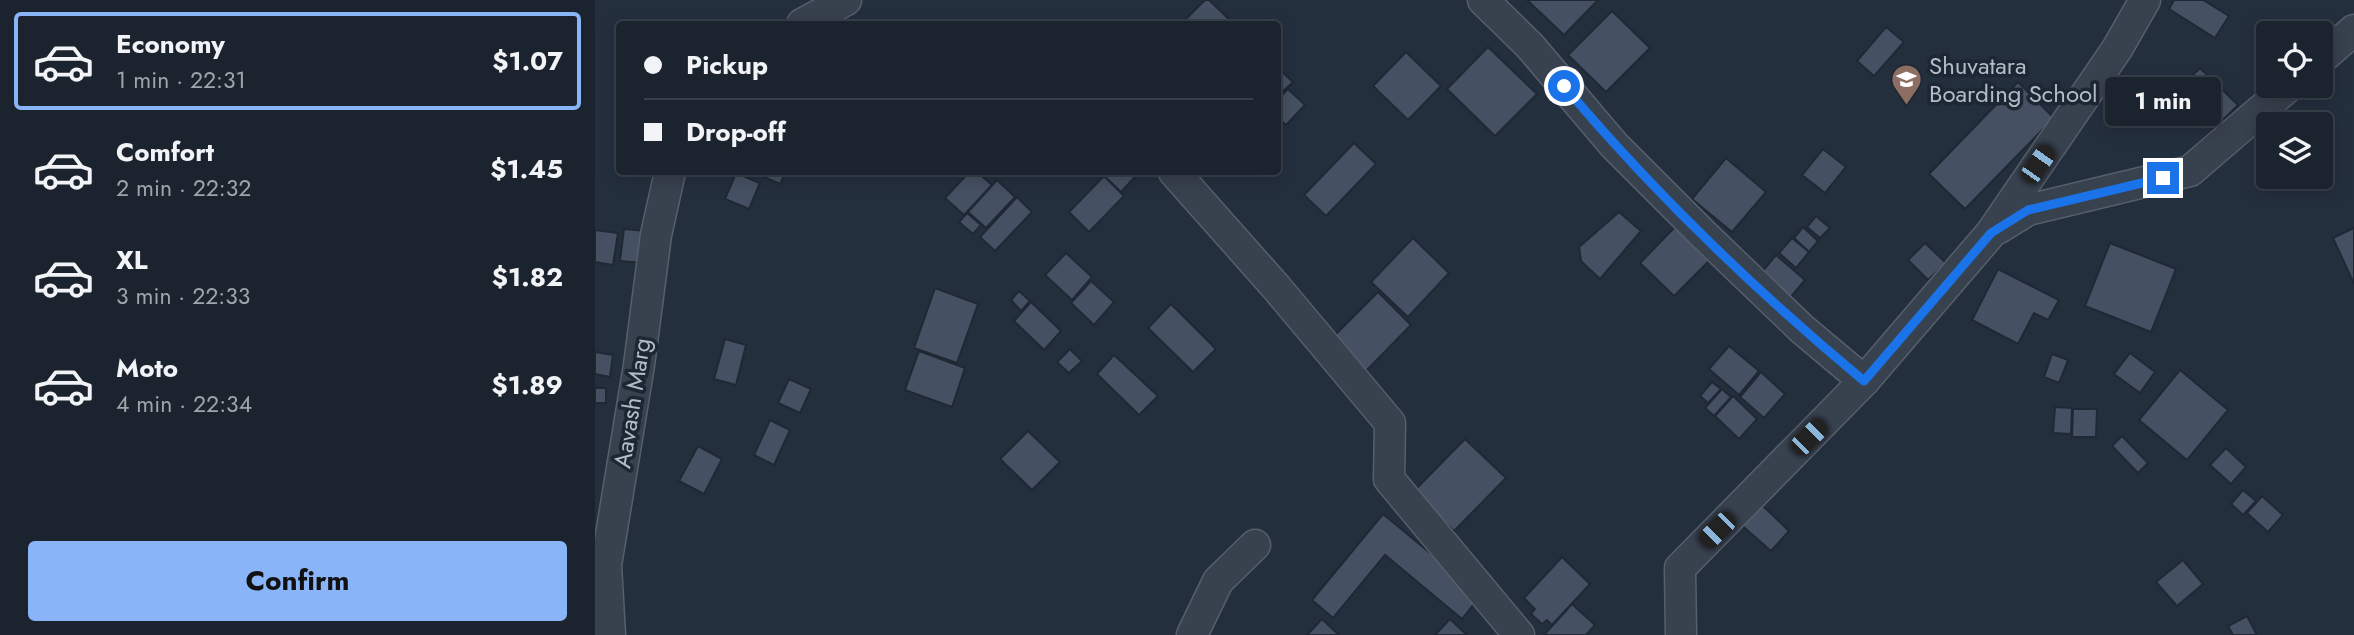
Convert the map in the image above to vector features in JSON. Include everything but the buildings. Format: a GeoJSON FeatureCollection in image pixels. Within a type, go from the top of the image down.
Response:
{"type":"FeatureCollection","features":[{"type":"Feature","properties":{"kind":"street"},"geometry":{"type":"LineString","coordinates":[[808,21],[846,0]]}},
{"type":"Feature","properties":{"kind":"street"},"geometry":{"type":"LineString","coordinates":[[1483,0],[1530,46],[1614,145],[1703,234],[1802,329],[1864,381]]}},
{"type":"Feature","properties":{"kind":"street"},"geometry":{"type":"LineString","coordinates":[[1681,635],[1680,568],[1864,381],[1991,233],[2117,49],[2145,0]]}},
{"type":"Feature","properties":{"kind":"street"},"geometry":{"type":"LineString","coordinates":[[2333,48],[2354,30]]}},
{"type":"Feature","properties":{"kind":"street"},"geometry":{"type":"LineString","coordinates":[[1991,233],[2028,210],[2190,172],[2275,98]]}},
{"type":"Feature","properties":{"kind":"street","name":"Aavash Marg"},"geometry":{"type":"LineString","coordinates":[[610,635],[606,565],[639,365],[656,235],[669,175]]}},
{"type":"Feature","properties":{"kind":"street"},"geometry":{"type":"LineString","coordinates":[[1177,175],[1276,287],[1390,423],[1389,480],[1519,635]]}},
{"type":"Feature","properties":{"kind":"street"},"geometry":{"type":"LineString","coordinates":[[1192,635],[1219,581],[1255,545]]}},
{"type":"Feature","properties":{"kind":"place","name":"Shuvatara Boarding School"},"geometry":{"type":"Point","coordinates":[1906,106]}},
{"type":"Feature","properties":{"kind":"route"},"geometry":{"type":"LineString","coordinates":[[1564,86],[1614,145],[1703,234],[1802,329],[1864,381],[1991,233],[2028,210],[2163,178]]}}]}
